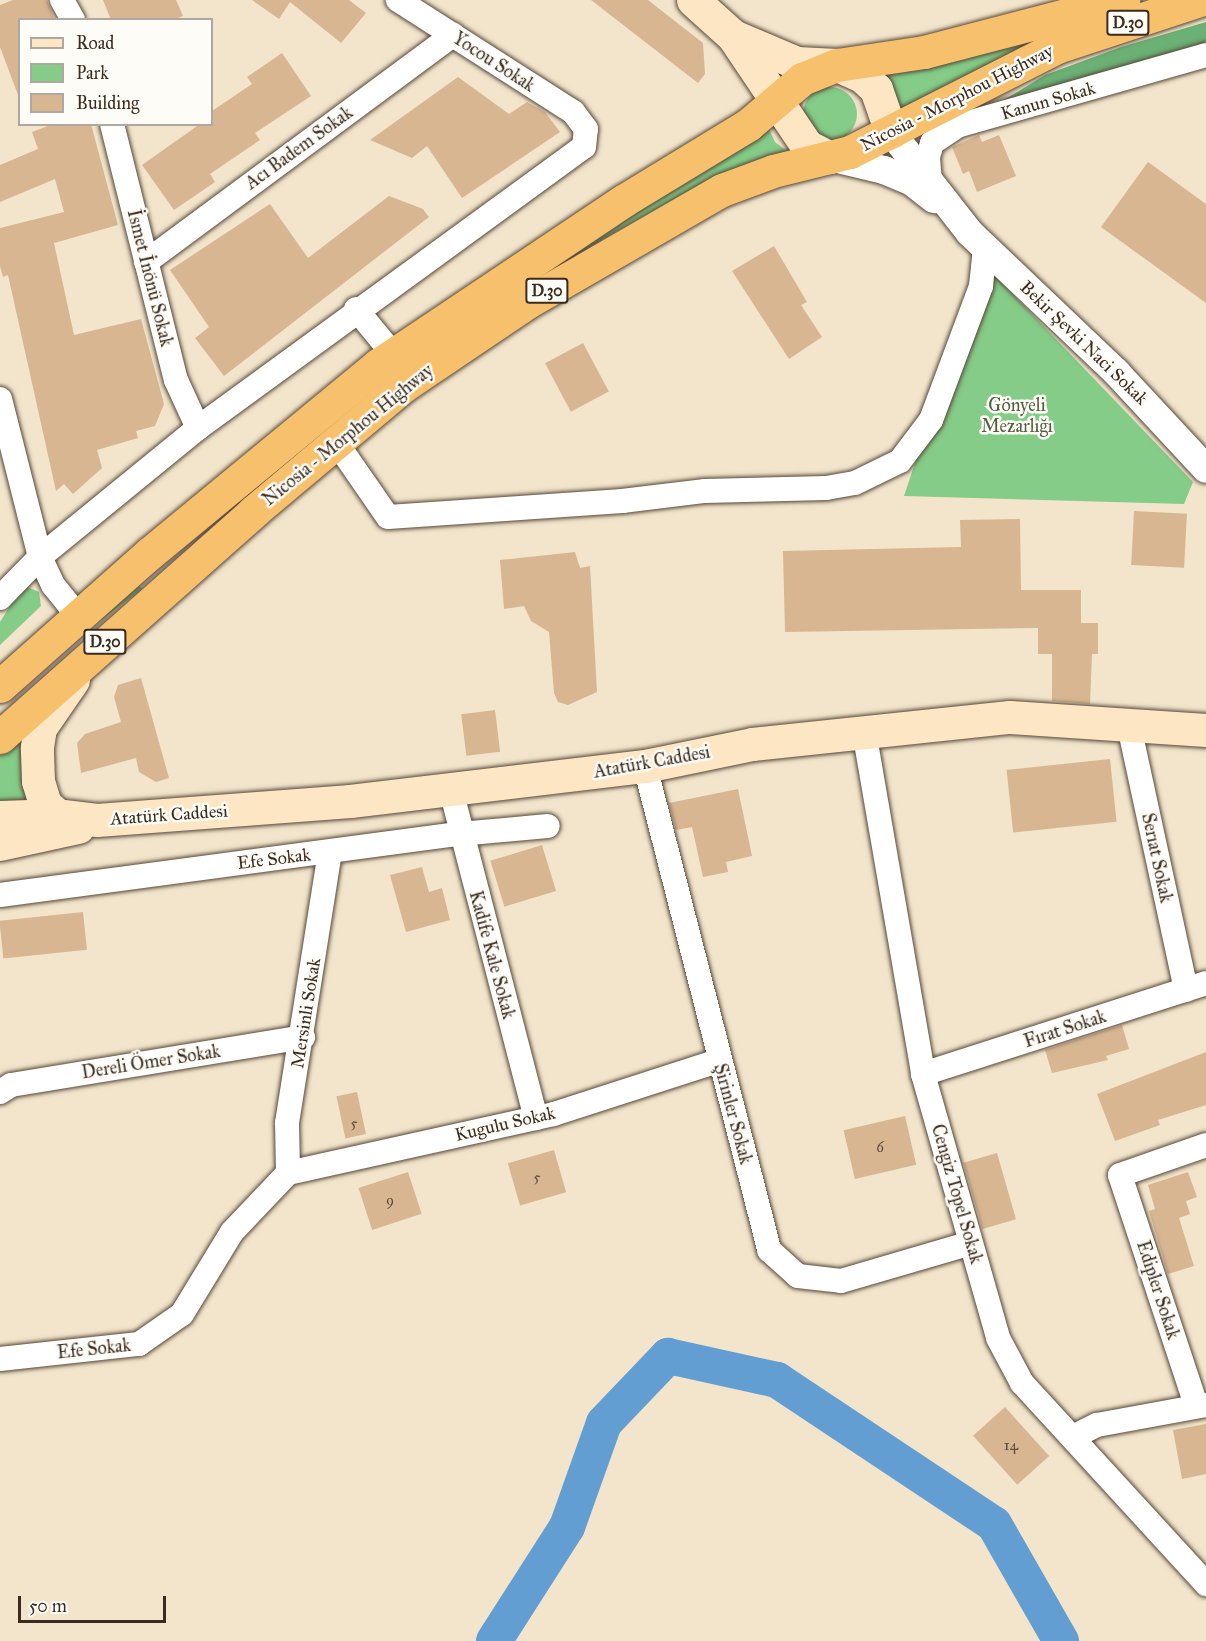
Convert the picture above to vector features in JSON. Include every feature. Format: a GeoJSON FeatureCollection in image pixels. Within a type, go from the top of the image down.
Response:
{"type":"FeatureCollection","features":[{"type":"Feature","properties":{"kind":"highway","name":"Nicosia - Morphou Highway"},"geometry":{"type":"LineString","coordinates":[[0,686],[204,508],[393,354],[623,201],[748,125],[802,79],[837,65],[924,52],[1123,0]]}},
{"type":"Feature","properties":{"kind":"highway","name":"Nicosia - Morphou Highway"},"geometry":{"type":"LineString","coordinates":[[0,737],[100,646],[403,386],[507,316],[722,190],[850,152],[1056,47],[1200,0]]}},
{"type":"Feature","properties":{"kind":"main road"},"geometry":{"type":"LineString","coordinates":[[693,0],[733,36],[807,146],[829,157]]}},
{"type":"Feature","properties":{"kind":"main road"},"geometry":{"type":"LineString","coordinates":[[733,36],[797,63],[837,65],[862,76],[876,89],[891,132]]}},
{"type":"Feature","properties":{"kind":"main road"},"geometry":{"type":"LineString","coordinates":[[57,815],[45,804],[38,781],[40,728],[55,703],[100,646]]}},
{"type":"Feature","properties":{"kind":"main road","name":"Atatürk Caddesi"},"geometry":{"type":"LineString","coordinates":[[0,817],[57,815],[97,820],[451,790],[645,766],[752,744],[1010,717],[1206,730]]}},
{"type":"Feature","properties":{"kind":"main road","name":"Atatürk Caddesi"},"geometry":{"type":"LineString","coordinates":[[0,844],[61,834],[97,820]]}},
{"type":"Feature","properties":{"kind":"street"},"geometry":{"type":"LineString","coordinates":[[62,0],[72,18]]}},
{"type":"Feature","properties":{"kind":"street","name":"Yocou Sokak"},"geometry":{"type":"LineString","coordinates":[[356,309],[580,153],[587,140],[586,129],[573,112],[398,0]]}},
{"type":"Feature","properties":{"kind":"street","name":"Acı Badem Sokak"},"geometry":{"type":"LineString","coordinates":[[146,262],[453,35]]}},
{"type":"Feature","properties":{"kind":"street","name":"Kanun Sokak"},"geometry":{"type":"LineString","coordinates":[[930,181],[928,157],[932,143],[957,126],[1206,55]]}},
{"type":"Feature","properties":{"kind":"street","name":"İsmet İnönü Sokak"},"geometry":{"type":"LineString","coordinates":[[112,126],[176,380],[198,428]]}},
{"type":"Feature","properties":{"kind":"street","name":"Bekir Şevki Naci Sokak"},"geometry":{"type":"LineString","coordinates":[[891,132],[959,220]]}},
{"type":"Feature","properties":{"kind":"street","name":"Bekir Şevki Naci Sokak"},"geometry":{"type":"LineString","coordinates":[[829,157],[884,170],[912,182],[959,220],[1116,372],[1206,469]]}},
{"type":"Feature","properties":{"kind":"street"},"geometry":{"type":"LineString","coordinates":[[336,442],[388,517],[622,501],[705,491],[826,488],[855,483],[900,461],[931,420],[981,286],[985,247]]}},
{"type":"Feature","properties":{"kind":"street"},"geometry":{"type":"LineString","coordinates":[[0,598],[40,557],[198,428],[356,309],[393,354]]}},
{"type":"Feature","properties":{"kind":"street"},"geometry":{"type":"LineString","coordinates":[[0,399],[40,557],[54,585],[78,616]]}},
{"type":"Feature","properties":{"kind":"street","name":"Serıat Sokak"},"geometry":{"type":"LineString","coordinates":[[1129,726],[1196,987]]}},
{"type":"Feature","properties":{"kind":"street","name":"Cengiz Topel Sokak"},"geometry":{"type":"LineString","coordinates":[[864,731],[923,1074],[998,1338],[1022,1383],[1206,1584]]}},
{"type":"Feature","properties":{"kind":"street","name":"Şirinler Sokak"},"geometry":{"type":"LineString","coordinates":[[645,766],[718,1061],[769,1250],[798,1276],[841,1281],[971,1244]]}},
{"type":"Feature","properties":{"kind":"street","name":"Kadife Kale Sokak"},"geometry":{"type":"LineString","coordinates":[[451,790],[460,834],[536,1118]]}},
{"type":"Feature","properties":{"kind":"street","name":"Efe Sokak"},"geometry":{"type":"LineString","coordinates":[[0,895],[460,834],[548,826]]}},
{"type":"Feature","properties":{"kind":"street","name":"Mersinli Sokak"},"geometry":{"type":"LineString","coordinates":[[288,1173],[287,1123],[303,1037],[330,852]]}},
{"type":"Feature","properties":{"kind":"street","name":"Fırat Sokak"},"geometry":{"type":"LineString","coordinates":[[923,1074],[1196,987]]}},
{"type":"Feature","properties":{"kind":"street","name":"Dereli Ömer Sokak"},"geometry":{"type":"LineString","coordinates":[[0,1092],[11,1085],[303,1037]]}},
{"type":"Feature","properties":{"kind":"street","name":"Kugulu Sokak"},"geometry":{"type":"LineString","coordinates":[[288,1173],[536,1118],[718,1061]]}},
{"type":"Feature","properties":{"kind":"street","name":"Edipler Sokak"},"geometry":{"type":"LineString","coordinates":[[1201,1405],[1120,1175],[1206,1145]]}},
{"type":"Feature","properties":{"kind":"street","name":"Efe Sokak"},"geometry":{"type":"LineString","coordinates":[[0,1359],[139,1344],[182,1314],[232,1232],[288,1173]]}},
{"type":"Feature","properties":{"kind":"street"},"geometry":{"type":"LineString","coordinates":[[1073,1437],[1097,1425],[1201,1405]]}},
{"type":"Feature","properties":{"kind":"green space"},"geometry":{"type":"Polygon","coordinates":[[[1165,0],[894,114],[872,74],[1165,0]]]}},
{"type":"Feature","properties":{"kind":"green space"},"geometry":{"type":"Polygon","coordinates":[[[1206,22],[1206,43],[1006,108],[994,106],[1045,75],[1121,47],[1206,22]]]}},
{"type":"Feature","properties":{"kind":"green space"},"geometry":{"type":"Polygon","coordinates":[[[825,87],[835,87],[845,91],[853,99],[857,114],[853,129],[845,137],[835,141],[825,141],[815,137],[807,129],[803,119],[803,109],[807,99],[815,91],[825,87]]]}},
{"type":"Feature","properties":{"kind":"green space"},"geometry":{"type":"Polygon","coordinates":[[[767,125],[775,142],[788,152],[692,189],[555,266],[767,125]]]}},
{"type":"Feature","properties":{"kind":"green space","name":"Gönyeli Mezarlığı"},"geometry":{"type":"Polygon","coordinates":[[[984,264],[1193,482],[1184,504],[904,496],[979,271],[984,264]]]}},
{"type":"Feature","properties":{"kind":"green space"},"geometry":{"type":"Polygon","coordinates":[[[136,581],[142,589],[0,696],[0,683],[136,581]]]}},
{"type":"Feature","properties":{"kind":"green space"},"geometry":{"type":"Polygon","coordinates":[[[27,587],[39,592],[41,606],[0,645],[0,622],[18,593],[27,587]]]}},
{"type":"Feature","properties":{"kind":"green space"},"geometry":{"type":"Polygon","coordinates":[[[20,733],[30,801],[0,802],[0,752],[20,733]]]}},
{"type":"Feature","properties":{"kind":"building"},"geometry":{"type":"Polygon","coordinates":[[[13,0],[47,0],[54,18],[18,18],[18,95],[0,47],[0,5],[13,0]]]}},
{"type":"Feature","properties":{"kind":"building"},"geometry":{"type":"Polygon","coordinates":[[[103,0],[176,0],[183,16],[178,18],[110,18],[103,0]]]}},
{"type":"Feature","properties":{"kind":"building"},"geometry":{"type":"Polygon","coordinates":[[[252,0],[349,0],[366,13],[341,43],[290,2],[279,19],[252,0]]]}},
{"type":"Feature","properties":{"kind":"building"},"geometry":{"type":"Polygon","coordinates":[[[591,0],[648,0],[703,43],[705,74],[698,83],[591,0]]]}},
{"type":"Feature","properties":{"kind":"building"},"geometry":{"type":"Polygon","coordinates":[[[282,53],[311,96],[255,133],[260,140],[210,174],[215,182],[174,210],[142,165],[197,126],[213,126],[213,110],[252,84],[247,77],[282,53]]]}},
{"type":"Feature","properties":{"kind":"building"},"geometry":{"type":"Polygon","coordinates":[[[458,77],[509,114],[527,102],[545,112],[560,132],[462,198],[427,146],[412,158],[370,140],[458,77]]]}},
{"type":"Feature","properties":{"kind":"building"},"geometry":{"type":"Polygon","coordinates":[[[48,126],[92,126],[118,225],[54,243],[74,335],[141,319],[164,404],[155,426],[136,431],[138,438],[97,450],[102,468],[73,494],[64,484],[56,491],[8,275],[3,277],[0,266],[0,228],[64,212],[55,179],[0,202],[0,165],[38,149],[32,132],[48,126]]]}},
{"type":"Feature","properties":{"kind":"building"},"geometry":{"type":"Polygon","coordinates":[[[979,135],[982,142],[999,135],[1016,176],[977,192],[969,171],[963,174],[952,147],[979,135]]]}},
{"type":"Feature","properties":{"kind":"building"},"geometry":{"type":"Polygon","coordinates":[[[1148,162],[1206,204],[1206,303],[1101,227],[1148,162]]]}},
{"type":"Feature","properties":{"kind":"building"},"geometry":{"type":"Polygon","coordinates":[[[389,196],[423,209],[429,217],[224,376],[195,338],[209,327],[170,270],[270,204],[308,258],[389,196]]]}},
{"type":"Feature","properties":{"kind":"building"},"geometry":{"type":"Polygon","coordinates":[[[774,246],[807,302],[801,305],[822,337],[789,359],[732,271],[774,246]]]}},
{"type":"Feature","properties":{"kind":"building"},"geometry":{"type":"Polygon","coordinates":[[[583,343],[609,392],[571,412],[545,363],[583,343]]]}},
{"type":"Feature","properties":{"kind":"building"},"geometry":{"type":"Polygon","coordinates":[[[1134,511],[1187,514],[1184,568],[1131,565],[1134,511]]]}},
{"type":"Feature","properties":{"kind":"building"},"geometry":{"type":"Polygon","coordinates":[[[1020,519],[1021,590],[1081,590],[1081,623],[1098,623],[1098,654],[1092,654],[1090,704],[1052,701],[1052,654],[1038,654],[1038,628],[785,632],[783,551],[961,547],[960,520],[1020,519]]]}},
{"type":"Feature","properties":{"kind":"building"},"geometry":{"type":"Polygon","coordinates":[[[575,552],[580,568],[590,566],[597,692],[568,705],[558,702],[554,693],[549,632],[531,621],[524,606],[504,609],[500,560],[575,552]]]}},
{"type":"Feature","properties":{"kind":"building"},"geometry":{"type":"Polygon","coordinates":[[[141,678],[169,778],[156,782],[139,772],[136,758],[81,773],[77,743],[85,734],[121,722],[114,697],[118,685],[141,678]]]}},
{"type":"Feature","properties":{"kind":"building"},"geometry":{"type":"Polygon","coordinates":[[[495,710],[500,752],[466,756],[461,714],[495,710]]]}},
{"type":"Feature","properties":{"kind":"building"},"geometry":{"type":"Polygon","coordinates":[[[1110,759],[1117,822],[1013,833],[1007,770],[1110,759]]]}},
{"type":"Feature","properties":{"kind":"building"},"geometry":{"type":"Polygon","coordinates":[[[738,789],[752,856],[726,862],[728,872],[703,877],[692,827],[676,830],[669,803],[738,789]]]}},
{"type":"Feature","properties":{"kind":"building"},"geometry":{"type":"Polygon","coordinates":[[[542,845],[556,891],[504,907],[490,861],[542,845]]]}},
{"type":"Feature","properties":{"kind":"building"},"geometry":{"type":"Polygon","coordinates":[[[422,867],[429,892],[442,888],[450,920],[406,932],[390,875],[422,867]]]}},
{"type":"Feature","properties":{"kind":"building"},"geometry":{"type":"Polygon","coordinates":[[[83,912],[87,950],[3,959],[0,921],[83,912]]]}},
{"type":"Feature","properties":{"kind":"building"},"geometry":{"type":"Polygon","coordinates":[[[1122,1025],[1129,1049],[1106,1056],[1108,1060],[1052,1073],[1045,1050],[1122,1025]]]}},
{"type":"Feature","properties":{"kind":"building"},"geometry":{"type":"Polygon","coordinates":[[[1206,1052],[1206,1105],[1158,1120],[1160,1125],[1115,1141],[1097,1094],[1206,1052]]]}},
{"type":"Feature","properties":{"kind":"building"},"geometry":{"type":"Polygon","coordinates":[[[357,1092],[366,1134],[345,1138],[336,1096],[357,1092]]]}},
{"type":"Feature","properties":{"kind":"building"},"geometry":{"type":"Polygon","coordinates":[[[905,1116],[916,1165],[855,1179],[844,1130],[905,1116]]]}},
{"type":"Feature","properties":{"kind":"building"},"geometry":{"type":"Polygon","coordinates":[[[554,1150],[566,1192],[520,1206],[508,1163],[554,1150]]]}},
{"type":"Feature","properties":{"kind":"building"},"geometry":{"type":"Polygon","coordinates":[[[997,1153],[1016,1219],[982,1229],[963,1163],[997,1153]]]}},
{"type":"Feature","properties":{"kind":"building"},"geometry":{"type":"Polygon","coordinates":[[[408,1172],[422,1214],[372,1230],[359,1188],[408,1172]]]}},
{"type":"Feature","properties":{"kind":"building"},"geometry":{"type":"Polygon","coordinates":[[[1188,1172],[1197,1197],[1186,1201],[1190,1214],[1179,1218],[1194,1266],[1168,1274],[1149,1211],[1155,1209],[1148,1185],[1188,1172]]]}},
{"type":"Feature","properties":{"kind":"building"},"geometry":{"type":"Polygon","coordinates":[[[1005,1407],[1049,1456],[1017,1485],[973,1436],[1005,1407]]]}},
{"type":"Feature","properties":{"kind":"building"},"geometry":{"type":"Polygon","coordinates":[[[1206,1424],[1206,1474],[1182,1479],[1173,1430],[1206,1424]]]}},
{"type":"Feature","properties":{"kind":"waterway"},"geometry":{"type":"LineString","coordinates":[[494,1641],[567,1527],[604,1423],[668,1356],[777,1380],[994,1524],[1061,1641]]}}]}
